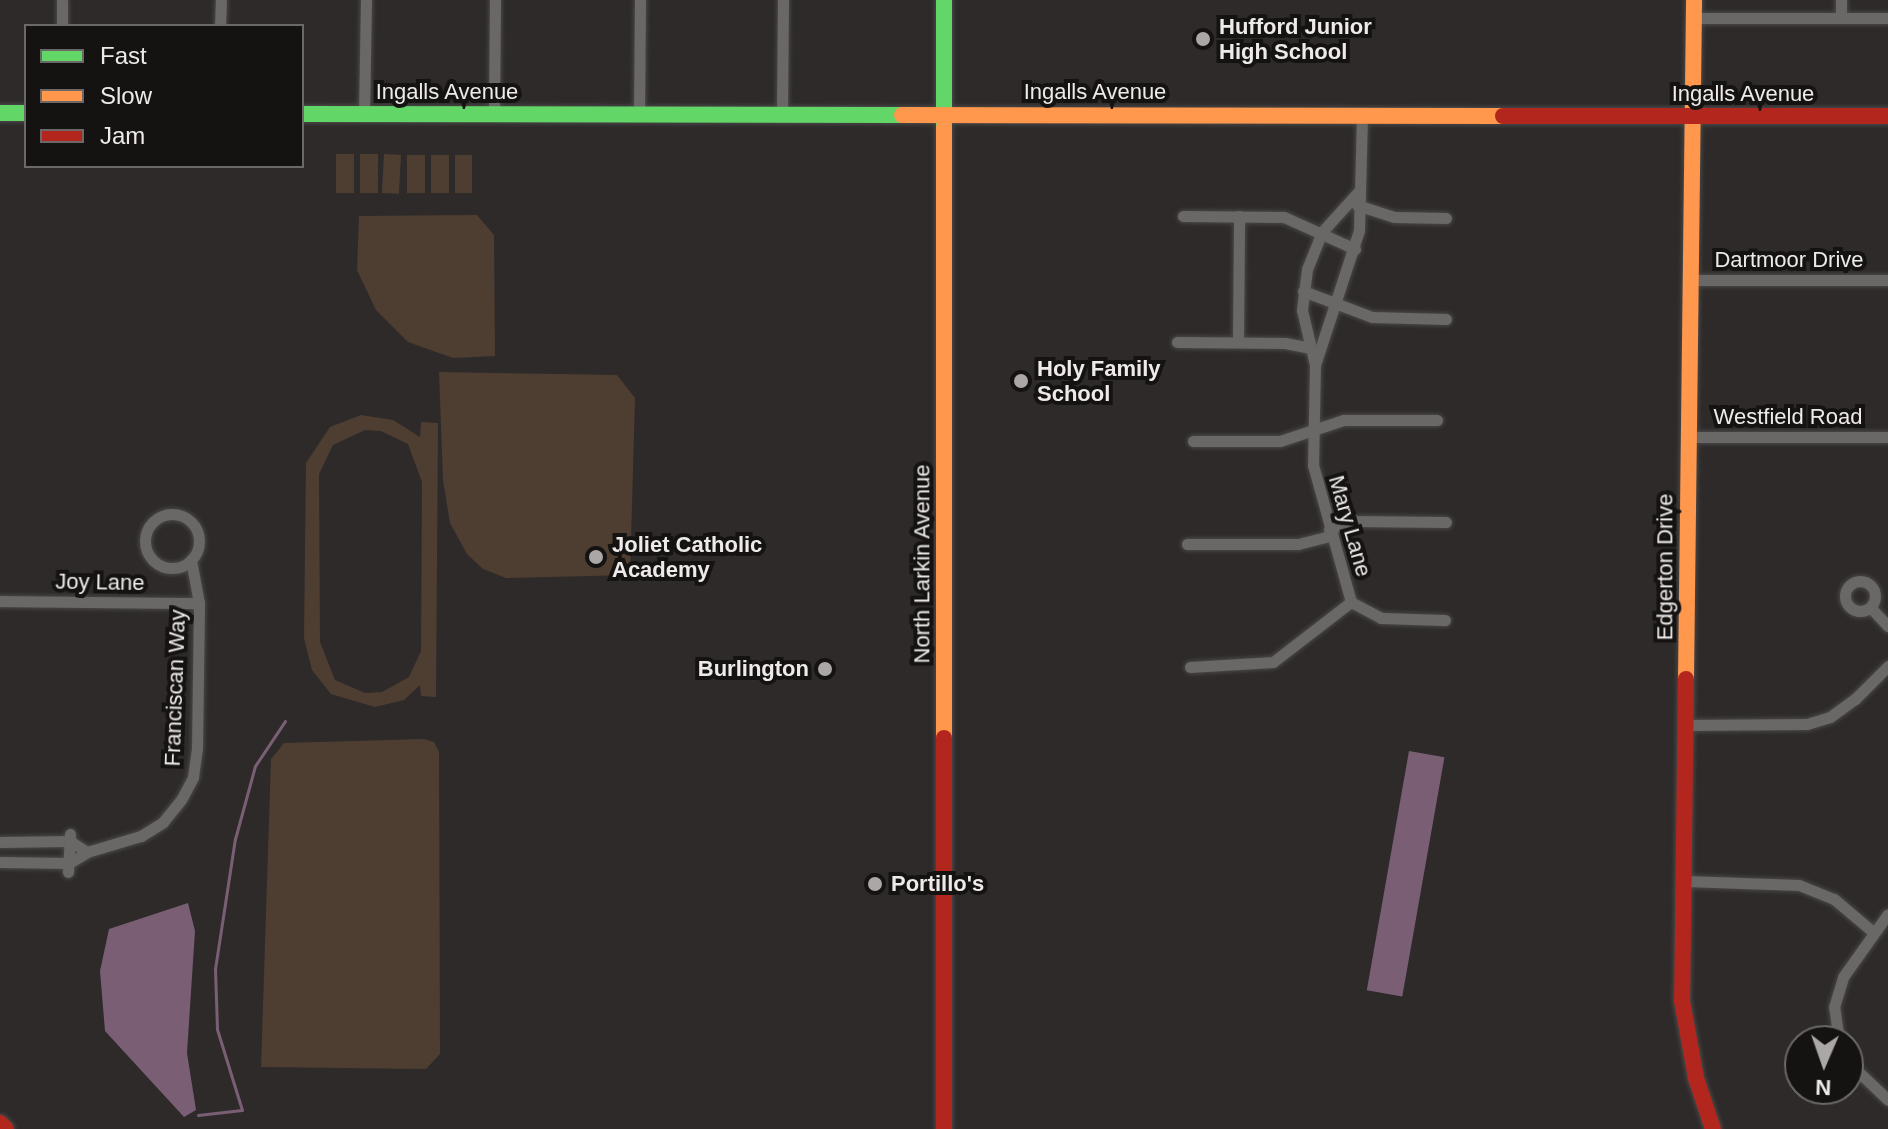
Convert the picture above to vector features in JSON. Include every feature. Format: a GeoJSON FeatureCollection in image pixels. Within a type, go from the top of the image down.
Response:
{"type":"FeatureCollection","features":[{"type":"Feature","properties":{"kind":"street"},"geometry":{"type":"LineString","coordinates":[[62,0],[62,24]]}},
{"type":"Feature","properties":{"kind":"street"},"geometry":{"type":"LineString","coordinates":[[220,24],[221,0]]}},
{"type":"Feature","properties":{"kind":"street"},"geometry":{"type":"LineString","coordinates":[[364,114],[366,0]]}},
{"type":"Feature","properties":{"kind":"street"},"geometry":{"type":"LineString","coordinates":[[494,114],[495,0]]}},
{"type":"Feature","properties":{"kind":"street"},"geometry":{"type":"LineString","coordinates":[[639,114],[640,0]]}},
{"type":"Feature","properties":{"kind":"street"},"geometry":{"type":"LineString","coordinates":[[782,114],[783,0]]}},
{"type":"Feature","properties":{"kind":"street","name":"North Larkin Avenue"},"geometry":{"type":"LineString","coordinates":[[944,0],[944,1129]]}},
{"type":"Feature","properties":{"kind":"street","name":"Edgerton Drive"},"geometry":{"type":"LineString","coordinates":[[1694,0],[1682,1001],[1696,1078],[1713,1129]]}},
{"type":"Feature","properties":{"kind":"street"},"geometry":{"type":"LineString","coordinates":[[1841,0],[1841,18]]}},
{"type":"Feature","properties":{"kind":"street"},"geometry":{"type":"LineString","coordinates":[[1693,18],[1888,18]]}},
{"type":"Feature","properties":{"kind":"street"},"geometry":{"type":"LineString","coordinates":[[0,113],[24,113]]}},
{"type":"Feature","properties":{"kind":"street","name":"Ingalls Avenue"},"geometry":{"type":"LineString","coordinates":[[304,114],[1888,116]]}},
{"type":"Feature","properties":{"kind":"street","name":"Mary Lane"},"geometry":{"type":"LineString","coordinates":[[1351,602],[1317,494],[1310,432],[1315,365],[1322,353],[1355,249],[1362,206],[1359,191],[1362,115]]}},
{"type":"Feature","properties":{"kind":"street","name":"Mary Lane"},"geometry":{"type":"LineString","coordinates":[[1315,365],[1307,347],[1303,291],[1322,232],[1359,191]]}},
{"type":"Feature","properties":{"kind":"street"},"geometry":{"type":"LineString","coordinates":[[1349,202],[1394,217],[1446,218]]}},
{"type":"Feature","properties":{"kind":"street"},"geometry":{"type":"LineString","coordinates":[[1183,216],[1284,217],[1355,249]]}},
{"type":"Feature","properties":{"kind":"street"},"geometry":{"type":"LineString","coordinates":[[1238,342],[1239,216]]}},
{"type":"Feature","properties":{"kind":"street","name":"Dartmoor Drive"},"geometry":{"type":"LineString","coordinates":[[1690,280],[1888,280]]}},
{"type":"Feature","properties":{"kind":"street"},"geometry":{"type":"LineString","coordinates":[[1303,291],[1372,317],[1446,319]]}},
{"type":"Feature","properties":{"kind":"street"},"geometry":{"type":"LineString","coordinates":[[1177,342],[1307,347],[1322,353]]}},
{"type":"Feature","properties":{"kind":"street"},"geometry":{"type":"LineString","coordinates":[[1193,441],[1280,441],[1343,420],[1437,420]]}},
{"type":"Feature","properties":{"kind":"street","name":"Westfield Road"},"geometry":{"type":"LineString","coordinates":[[1688,437],[1888,437]]}},
{"type":"Feature","properties":{"kind":"street","name":"Franciscan Way"},"geometry":{"type":"LineString","coordinates":[[69,868],[87,852],[141,836],[163,822],[193,777],[199,603],[191,560],[198,543],[194,526],[179,515],[153,522],[145,545],[153,560],[167,567],[191,560]]}},
{"type":"Feature","properties":{"kind":"street"},"geometry":{"type":"LineString","coordinates":[[1187,544],[1298,544],[1353,521],[1446,522]]}},
{"type":"Feature","properties":{"kind":"street","name":"Joy Lane"},"geometry":{"type":"LineString","coordinates":[[0,601],[199,603]]}},
{"type":"Feature","properties":{"kind":"street"},"geometry":{"type":"LineString","coordinates":[[1190,667],[1273,662],[1351,602],[1381,618],[1445,620]]}},
{"type":"Feature","properties":{"kind":"street"},"geometry":{"type":"LineString","coordinates":[[1871,608],[1888,626]]}},
{"type":"Feature","properties":{"kind":"street"},"geometry":{"type":"LineString","coordinates":[[1686,725],[1807,724],[1830,717],[1855,699],[1888,666]]}},
{"type":"Feature","properties":{"kind":"street"},"geometry":{"type":"LineString","coordinates":[[0,842],[70,838],[87,852]]}},
{"type":"Feature","properties":{"kind":"street"},"geometry":{"type":"LineString","coordinates":[[0,862],[69,868],[70,838]]}},
{"type":"Feature","properties":{"kind":"street"},"geometry":{"type":"LineString","coordinates":[[1685,881],[1799,885],[1834,899],[1873,932]]}},
{"type":"Feature","properties":{"kind":"street"},"geometry":{"type":"LineString","coordinates":[[1837,1025],[1834,1007],[1843,977],[1888,914]]}},
{"type":"Feature","properties":{"kind":"street"},"geometry":{"type":"LineString","coordinates":[[1864,1077],[1888,1100]]}},
{"type":"Feature","properties":{"kind":"street"},"geometry":{"type":"LineString","coordinates":[[0,1123],[6,1129]]}},
{"type":"Feature","properties":{"kind":"shaded area"},"geometry":{"type":"Polygon","coordinates":[[[336,154],[354,154],[354,193],[336,193],[336,154]]]}},
{"type":"Feature","properties":{"kind":"shaded area"},"geometry":{"type":"Polygon","coordinates":[[[360,154],[378,154],[378,193],[360,193],[360,154]]]}},
{"type":"Feature","properties":{"kind":"shaded area"},"geometry":{"type":"Polygon","coordinates":[[[384,154],[401,155],[399,194],[382,193],[384,154]]]}},
{"type":"Feature","properties":{"kind":"shaded area"},"geometry":{"type":"Polygon","coordinates":[[[407,155],[425,155],[425,193],[407,193],[407,155]]]}},
{"type":"Feature","properties":{"kind":"shaded area"},"geometry":{"type":"Polygon","coordinates":[[[431,155],[449,155],[449,193],[431,193],[431,155]]]}},
{"type":"Feature","properties":{"kind":"shaded area"},"geometry":{"type":"Polygon","coordinates":[[[455,155],[472,155],[472,193],[455,193],[455,155]]]}},
{"type":"Feature","properties":{"kind":"shaded area"},"geometry":{"type":"Polygon","coordinates":[[[477,215],[494,235],[495,356],[453,358],[408,342],[376,310],[357,270],[359,216],[477,215]]]}},
{"type":"Feature","properties":{"kind":"shaded area"},"geometry":{"type":"Polygon","coordinates":[[[439,372],[617,375],[635,398],[630,575],[506,578],[483,569],[467,554],[450,523],[443,480],[439,372]]]}},
{"type":"Feature","properties":{"kind":"shaded area"},"geometry":{"type":"Polygon","coordinates":[[[361,415],[393,420],[420,437],[421,422],[438,423],[436,697],[421,696],[420,685],[404,700],[375,707],[331,694],[312,670],[304,638],[306,463],[330,427],[361,415]],[[365,430],[333,445],[319,474],[320,642],[335,680],[365,693],[382,692],[409,677],[421,651],[422,482],[408,444],[381,431],[365,430]]]}},
{"type":"Feature","properties":{"kind":"shaded area"},"geometry":{"type":"Polygon","coordinates":[[[424,739],[434,742],[439,752],[440,1054],[426,1069],[261,1067],[271,759],[284,743],[424,739]]]}},
{"type":"Feature","properties":{"kind":"shaded area"},"geometry":{"type":"Polygon","coordinates":[[[1409,751],[1444,757],[1402,997],[1367,990],[1409,751]]]}},
{"type":"Feature","properties":{"kind":"shaded area"},"geometry":{"type":"Polygon","coordinates":[[[188,903],[195,931],[187,1053],[196,1110],[184,1117],[105,1031],[100,971],[109,929],[188,903]]]}},
{"type":"Feature","properties":{"kind":"waterway"},"geometry":{"type":"LineString","coordinates":[[198,1115],[242,1110],[217,1029],[215,969],[235,839],[255,766],[285,721]]}},
{"type":"Feature","properties":{"kind":"traffic: fast"},"geometry":{"type":"LineString","coordinates":[[944,0],[944,128]]}},
{"type":"Feature","properties":{"kind":"traffic: fast"},"geometry":{"type":"LineString","coordinates":[[0,113],[24,113]]}},
{"type":"Feature","properties":{"kind":"traffic: fast"},"geometry":{"type":"LineString","coordinates":[[304,114],[902,115]]}},
{"type":"Feature","properties":{"kind":"traffic: slow"},"geometry":{"type":"LineString","coordinates":[[1686,679],[1694,0]]}},
{"type":"Feature","properties":{"kind":"traffic: slow"},"geometry":{"type":"LineString","coordinates":[[902,115],[1503,116]]}},
{"type":"Feature","properties":{"kind":"traffic: slow"},"geometry":{"type":"LineString","coordinates":[[944,128],[944,738]]}},
{"type":"Feature","properties":{"kind":"traffic: jam"},"geometry":{"type":"LineString","coordinates":[[1503,116],[1888,116]]}},
{"type":"Feature","properties":{"kind":"traffic: jam"},"geometry":{"type":"LineString","coordinates":[[1686,679],[1682,1001],[1696,1078],[1713,1129]]}},
{"type":"Feature","properties":{"kind":"traffic: jam"},"geometry":{"type":"LineString","coordinates":[[944,738],[944,1129]]}},
{"type":"Feature","properties":{"kind":"traffic: jam"},"geometry":{"type":"LineString","coordinates":[[0,1123],[6,1129]]}},
{"type":"Feature","properties":{"kind":"place","name":"Hufford Junior High School"},"geometry":{"type":"Point","coordinates":[1203,39]}},
{"type":"Feature","properties":{"kind":"place","name":"Holy Family School"},"geometry":{"type":"Point","coordinates":[1021,381]}},
{"type":"Feature","properties":{"kind":"place","name":"Joliet Catholic Academy"},"geometry":{"type":"Point","coordinates":[596,557]}},
{"type":"Feature","properties":{"kind":"place","name":"Burlington"},"geometry":{"type":"Point","coordinates":[825,669]}},
{"type":"Feature","properties":{"kind":"place","name":"Portillo's"},"geometry":{"type":"Point","coordinates":[875,884]}}]}
